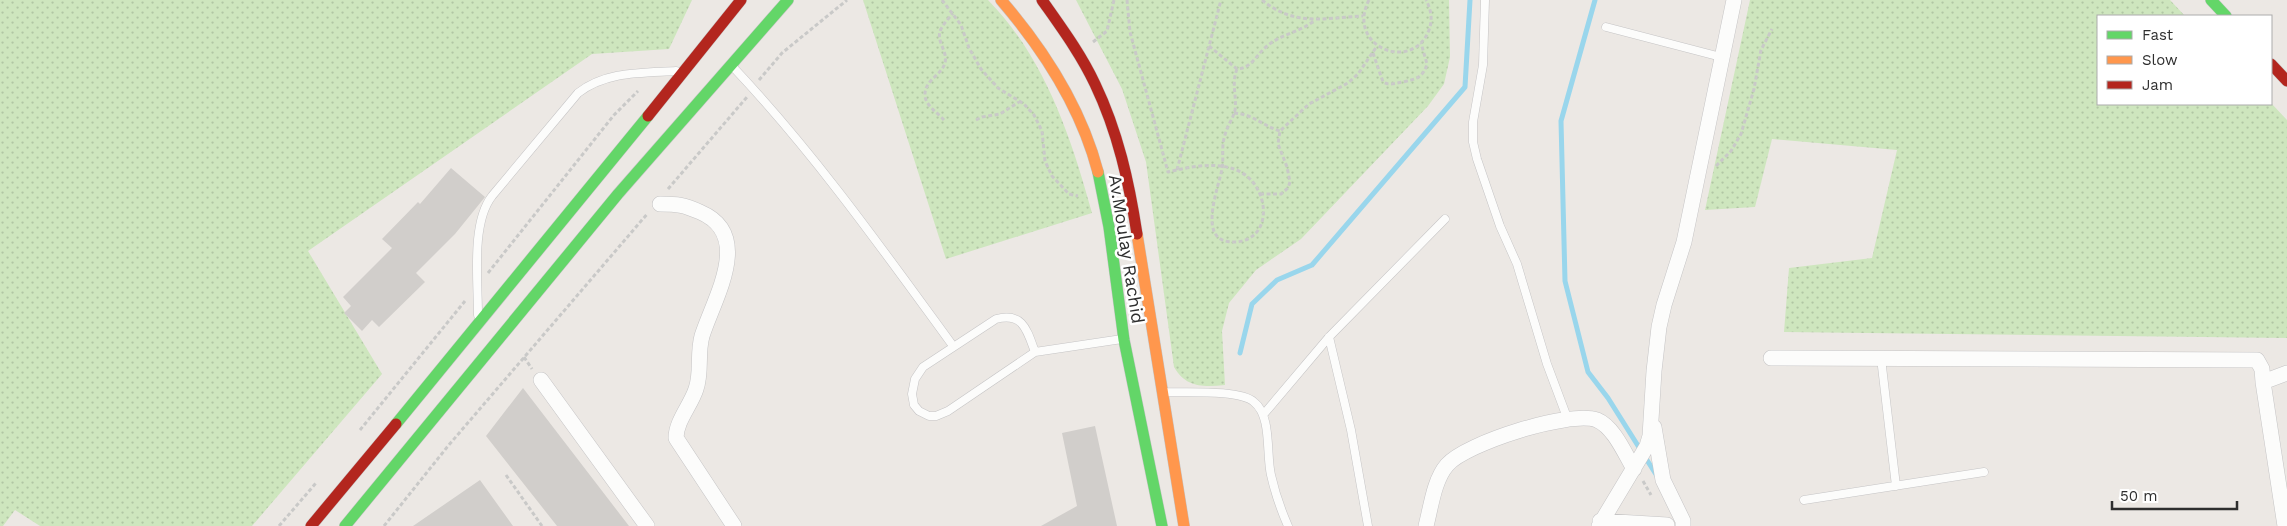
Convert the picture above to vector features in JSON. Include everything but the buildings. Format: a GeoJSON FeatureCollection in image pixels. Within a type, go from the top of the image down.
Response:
{"type":"FeatureCollection","features":[{"type":"Feature","properties":{"kind":"main road"},"geometry":{"type":"LineString","coordinates":[[312,526],[477,327],[741,0]]}},
{"type":"Feature","properties":{"kind":"main road"},"geometry":{"type":"LineString","coordinates":[[345,526],[586,233],[730,63],[788,0]]}},
{"type":"Feature","properties":{"kind":"main road","name":"Av.Moulay Rachid"},"geometry":{"type":"LineString","coordinates":[[1001,0],[1044,56],[1072,107],[1091,152],[1102,189],[1124,338],[1163,526]]}},
{"type":"Feature","properties":{"kind":"main road","name":"Av.Moulay Rachid"},"geometry":{"type":"LineString","coordinates":[[1042,0],[1067,35],[1104,104],[1129,182],[1183,523]]}},
{"type":"Feature","properties":{"kind":"main road"},"geometry":{"type":"LineString","coordinates":[[1056,0],[1067,35]]}},
{"type":"Feature","properties":{"kind":"main road"},"geometry":{"type":"LineString","coordinates":[[2211,0],[2225,15]]}},
{"type":"Feature","properties":{"kind":"main road"},"geometry":{"type":"LineString","coordinates":[[2272,65],[2287,81]]}},
{"type":"Feature","properties":{"kind":"street"},"geometry":{"type":"LineString","coordinates":[[1600,524],[1647,446],[1659,327],[1684,242],[1734,0]]}},
{"type":"Feature","properties":{"kind":"street"},"geometry":{"type":"LineString","coordinates":[[659,202],[683,205],[709,216],[719,224],[727,236],[728,245],[724,274],[701,342],[696,388],[678,428],[676,438],[733,526]]}},
{"type":"Feature","properties":{"kind":"street"},"geometry":{"type":"LineString","coordinates":[[1772,358],[2257,360],[2262,369],[2285,520]]}},
{"type":"Feature","properties":{"kind":"street"},"geometry":{"type":"LineString","coordinates":[[2263,382],[2287,373]]}},
{"type":"Feature","properties":{"kind":"street"},"geometry":{"type":"LineString","coordinates":[[541,380],[647,526]]}},
{"type":"Feature","properties":{"kind":"street"},"geometry":{"type":"LineString","coordinates":[[1426,526],[1440,475],[1446,465],[1456,457],[1508,434],[1533,426],[1582,418],[1596,420],[1603,423],[1613,434],[1635,466]]}},
{"type":"Feature","properties":{"kind":"street"},"geometry":{"type":"LineString","coordinates":[[1651,418],[1663,480],[1683,521],[1683,526]]}},
{"type":"Feature","properties":{"kind":"street"},"geometry":{"type":"LineString","coordinates":[[1163,526],[1183,523]]}},
{"type":"Feature","properties":{"kind":"street"},"geometry":{"type":"LineString","coordinates":[[1600,524],[1667,525]]}},
{"type":"Feature","properties":{"kind":"lane"},"geometry":{"type":"LineString","coordinates":[[1485,0],[1483,65],[1473,122],[1473,142],[1476,159],[1500,226],[1517,264],[1547,364],[1568,420]]}},
{"type":"Feature","properties":{"kind":"lane"},"geometry":{"type":"LineString","coordinates":[[1606,28],[1721,57]]}},
{"type":"Feature","properties":{"kind":"lane"},"geometry":{"type":"LineString","coordinates":[[730,63],[826,173],[953,346]]}},
{"type":"Feature","properties":{"kind":"lane"},"geometry":{"type":"LineString","coordinates":[[477,327],[480,219],[487,203],[578,93],[587,86],[616,75],[683,70]]}},
{"type":"Feature","properties":{"kind":"lane"},"geometry":{"type":"LineString","coordinates":[[1263,415],[1330,337],[1445,218]]}},
{"type":"Feature","properties":{"kind":"lane"},"geometry":{"type":"LineString","coordinates":[[1035,352],[1027,331],[1015,318],[1008,316],[996,319],[923,367],[912,386],[914,405],[919,411],[929,416],[936,416],[948,411],[1035,352],[1124,338]]}},
{"type":"Feature","properties":{"kind":"lane"},"geometry":{"type":"LineString","coordinates":[[1330,337],[1351,430],[1368,526]]}},
{"type":"Feature","properties":{"kind":"lane"},"geometry":{"type":"LineString","coordinates":[[1881,358],[1896,486]]}},
{"type":"Feature","properties":{"kind":"lane"},"geometry":{"type":"LineString","coordinates":[[1161,392],[1231,394],[1254,401],[1263,415],[1267,430],[1267,448],[1271,475],[1288,526]]}},
{"type":"Feature","properties":{"kind":"lane"},"geometry":{"type":"LineString","coordinates":[[1804,500],[1984,472]]}},
{"type":"Feature","properties":{"kind":"path"},"geometry":{"type":"LineString","coordinates":[[384,526],[448,446],[754,89],[768,67],[782,53],[847,0]]}},
{"type":"Feature","properties":{"kind":"path"},"geometry":{"type":"LineString","coordinates":[[942,0],[961,25],[969,48],[981,69],[998,88],[1030,109],[1039,123],[1043,137],[1045,161],[1052,176],[1069,194],[1078,196]]}},
{"type":"Feature","properties":{"kind":"path"},"geometry":{"type":"LineString","coordinates":[[1093,42],[1107,32],[1114,0]]}},
{"type":"Feature","properties":{"kind":"path"},"geometry":{"type":"LineString","coordinates":[[1127,0],[1130,32],[1168,172],[1205,165],[1222,167],[1244,174],[1260,194],[1264,213],[1261,227],[1256,233],[1240,241],[1233,242],[1218,238],[1214,232],[1211,219],[1222,167],[1224,140],[1234,113],[1233,88],[1237,69]]}},
{"type":"Feature","properties":{"kind":"path"},"geometry":{"type":"LineString","coordinates":[[1177,170],[1221,0]]}},
{"type":"Feature","properties":{"kind":"path"},"geometry":{"type":"LineString","coordinates":[[1262,0],[1280,13],[1290,17],[1315,20],[1363,16]]}},
{"type":"Feature","properties":{"kind":"path"},"geometry":{"type":"LineString","coordinates":[[1368,0],[1363,16],[1366,33],[1377,46],[1384,50],[1400,52],[1414,48],[1430,29],[1431,21],[1426,0]]}},
{"type":"Feature","properties":{"kind":"path"},"geometry":{"type":"LineString","coordinates":[[944,120],[928,104],[925,97],[928,85],[940,73],[945,64],[945,53],[939,33],[953,13]]}},
{"type":"Feature","properties":{"kind":"path"},"geometry":{"type":"LineString","coordinates":[[1237,69],[1248,66],[1268,44],[1301,30],[1315,20]]}},
{"type":"Feature","properties":{"kind":"path"},"geometry":{"type":"LineString","coordinates":[[1700,166],[1706,169],[1715,167],[1731,151],[1741,134],[1750,104],[1761,50],[1772,29]]}},
{"type":"Feature","properties":{"kind":"path"},"geometry":{"type":"LineString","coordinates":[[1373,52],[1383,82],[1391,84],[1413,81],[1422,75],[1427,64],[1421,42]]}},
{"type":"Feature","properties":{"kind":"path"},"geometry":{"type":"LineString","coordinates":[[1209,46],[1237,69]]}},
{"type":"Feature","properties":{"kind":"path"},"geometry":{"type":"LineString","coordinates":[[1260,194],[1280,194],[1288,188],[1290,182],[1287,166],[1278,144],[1280,131],[1309,104],[1348,83],[1358,74],[1377,46]]}},
{"type":"Feature","properties":{"kind":"path"},"geometry":{"type":"LineString","coordinates":[[356,435],[614,115],[656,72]]}},
{"type":"Feature","properties":{"kind":"path"},"geometry":{"type":"LineString","coordinates":[[976,120],[1000,114],[1020,102]]}},
{"type":"Feature","properties":{"kind":"path"},"geometry":{"type":"LineString","coordinates":[[1234,113],[1250,115],[1272,129],[1280,131]]}},
{"type":"Feature","properties":{"kind":"path"},"geometry":{"type":"LineString","coordinates":[[506,476],[542,526]]}},
{"type":"Feature","properties":{"kind":"path"},"geometry":{"type":"LineString","coordinates":[[279,526],[320,478]]}},
{"type":"Feature","properties":{"kind":"green space"},"geometry":{"type":"Polygon","coordinates":[[[0,0],[692,0],[669,49],[592,54],[308,251],[382,374],[252,526],[40,526],[15,510],[3,526],[0,526],[0,0]]]}},
{"type":"Feature","properties":{"kind":"green space"},"geometry":{"type":"Polygon","coordinates":[[[863,0],[988,0],[1025,47],[1054,100],[1075,156],[1092,213],[946,259],[863,0]]]}},
{"type":"Feature","properties":{"kind":"green space"},"geometry":{"type":"Polygon","coordinates":[[[1076,0],[1449,0],[1450,57],[1444,84],[1428,106],[1301,239],[1256,270],[1229,303],[1222,331],[1225,385],[1196,385],[1184,379],[1174,367],[1146,162],[1122,89],[1076,0]]]}},
{"type":"Feature","properties":{"kind":"green space"},"geometry":{"type":"Polygon","coordinates":[[[1750,0],[2170,0],[2184,15],[2097,15],[2097,105],[2272,104],[2287,120],[2287,338],[1784,332],[1789,268],[1872,258],[1897,150],[1772,139],[1755,207],[1705,210],[1750,0]]]}},
{"type":"Feature","properties":{"kind":"waterway"},"geometry":{"type":"LineString","coordinates":[[1240,353],[1252,304],[1277,280],[1312,265],[1465,87],[1470,0]]}},
{"type":"Feature","properties":{"kind":"waterway"},"geometry":{"type":"LineString","coordinates":[[1595,0],[1561,121],[1565,281],[1588,372],[1608,398],[1657,476]]}},
{"type":"Feature","properties":{"kind":"traffic: fast"},"geometry":{"type":"LineString","coordinates":[[345,526],[618,194],[788,0]]}},
{"type":"Feature","properties":{"kind":"traffic: fast"},"geometry":{"type":"LineString","coordinates":[[2211,0],[2225,15]]}},
{"type":"Feature","properties":{"kind":"traffic: fast"},"geometry":{"type":"LineString","coordinates":[[396,424],[648,116]]}},
{"type":"Feature","properties":{"kind":"traffic: fast"},"geometry":{"type":"LineString","coordinates":[[1098,172],[1109,227],[1124,340],[1162,526]]}},
{"type":"Feature","properties":{"kind":"traffic: slow"},"geometry":{"type":"LineString","coordinates":[[1001,0],[1032,39],[1059,80],[1082,125],[1098,172]]}},
{"type":"Feature","properties":{"kind":"traffic: slow"},"geometry":{"type":"LineString","coordinates":[[1137,234],[1184,526]]}},
{"type":"Feature","properties":{"kind":"traffic: jam"},"geometry":{"type":"LineString","coordinates":[[648,116],[741,0]]}},
{"type":"Feature","properties":{"kind":"traffic: jam"},"geometry":{"type":"LineString","coordinates":[[1042,0],[1083,62],[1103,102],[1122,158],[1137,234]]}},
{"type":"Feature","properties":{"kind":"traffic: jam"},"geometry":{"type":"LineString","coordinates":[[2272,65],[2287,81]]}},
{"type":"Feature","properties":{"kind":"traffic: jam"},"geometry":{"type":"LineString","coordinates":[[311,526],[396,424]]}}]}
